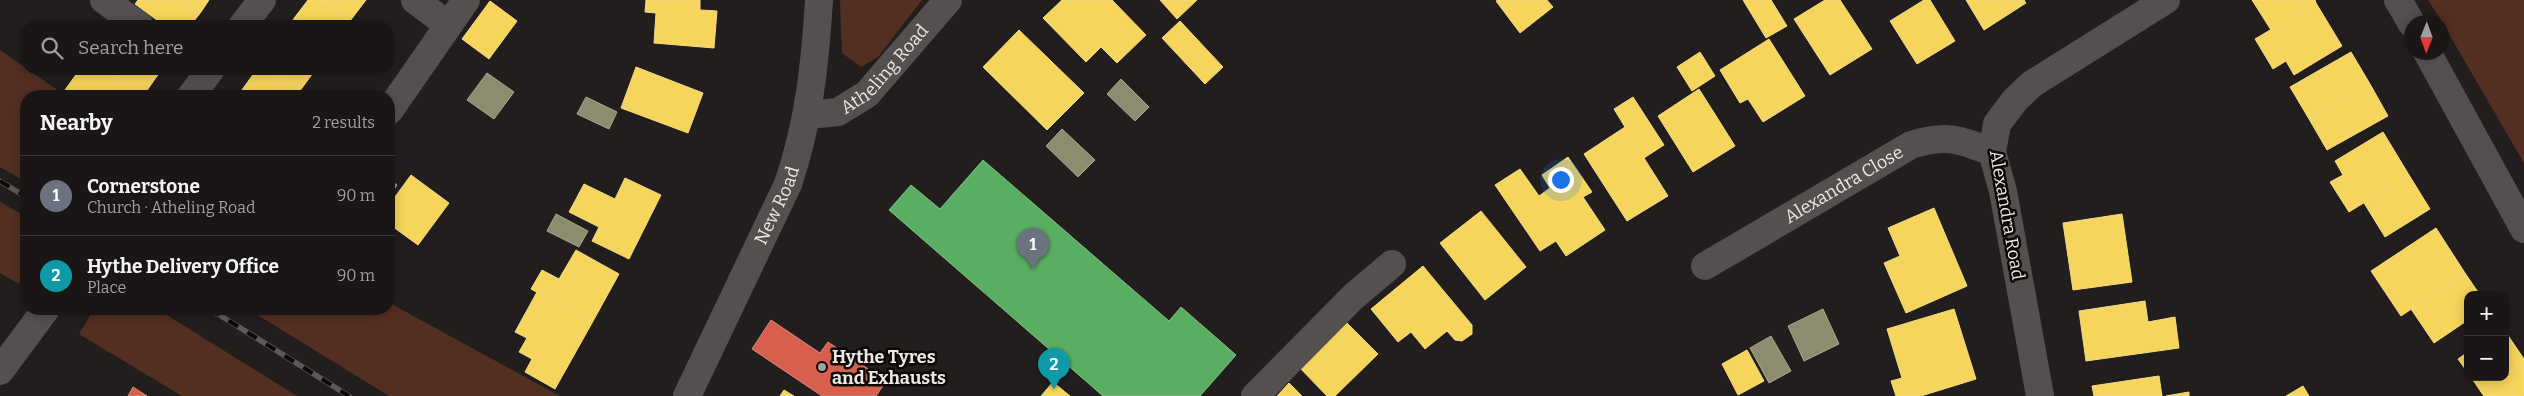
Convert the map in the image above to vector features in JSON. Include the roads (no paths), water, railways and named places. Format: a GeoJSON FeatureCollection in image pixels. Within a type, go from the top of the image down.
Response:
{"type":"FeatureCollection","features":[{"type":"Feature","properties":{"kind":"street"},"geometry":{"type":"LineString","coordinates":[[104,0],[132,20]]}},
{"type":"Feature","properties":{"kind":"street"},"geometry":{"type":"LineString","coordinates":[[247,20],[262,0]]}},
{"type":"Feature","properties":{"kind":"street"},"geometry":{"type":"LineString","coordinates":[[415,0],[448,25]]}},
{"type":"Feature","properties":{"kind":"street"},"geometry":{"type":"LineString","coordinates":[[395,102],[466,0]]}},
{"type":"Feature","properties":{"kind":"street","name":"New Road"},"geometry":{"type":"LineString","coordinates":[[687,396],[788,184],[808,115],[816,55],[819,0]]}},
{"type":"Feature","properties":{"kind":"street","name":"Atheling Road"},"geometry":{"type":"LineString","coordinates":[[808,115],[838,112],[867,94],[948,0]]}},
{"type":"Feature","properties":{"kind":"street","name":"Alexandra Road"},"geometry":{"type":"LineString","coordinates":[[2040,396],[2002,191],[1992,152],[1997,124],[2015,100],[2032,84],[2166,0]]}},
{"type":"Feature","properties":{"kind":"street"},"geometry":{"type":"LineString","coordinates":[[2398,0],[2407,15]]}},
{"type":"Feature","properties":{"kind":"street"},"geometry":{"type":"LineString","coordinates":[[2431,60],[2524,229]]}},
{"type":"Feature","properties":{"kind":"street","name":"Alexandra Close"},"geometry":{"type":"LineString","coordinates":[[1705,266],[1911,145],[1934,138],[1963,141],[1992,152]]}},
{"type":"Feature","properties":{"kind":"street"},"geometry":{"type":"LineString","coordinates":[[1255,396],[1353,297],[1392,264]]}},
{"type":"Feature","properties":{"kind":"street"},"geometry":{"type":"LineString","coordinates":[[0,371],[42,315]]}},
{"type":"Feature","properties":{"kind":"railway"},"geometry":{"type":"LineString","coordinates":[[0,181],[20,193]]}},
{"type":"Feature","properties":{"kind":"railway"},"geometry":{"type":"LineString","coordinates":[[220,315],[349,396]]}},
{"type":"Feature","properties":{"kind":"place","name":"Cornerstone"},"geometry":{"type":"Point","coordinates":[1033,269]}},
{"type":"Feature","properties":{"kind":"place","name":"Hythe Tyres and Exhausts"},"geometry":{"type":"Point","coordinates":[822,367]}},
{"type":"Feature","properties":{"kind":"place","name":"Hythe Delivery Office"},"geometry":{"type":"Point","coordinates":[1054,389]}}]}
